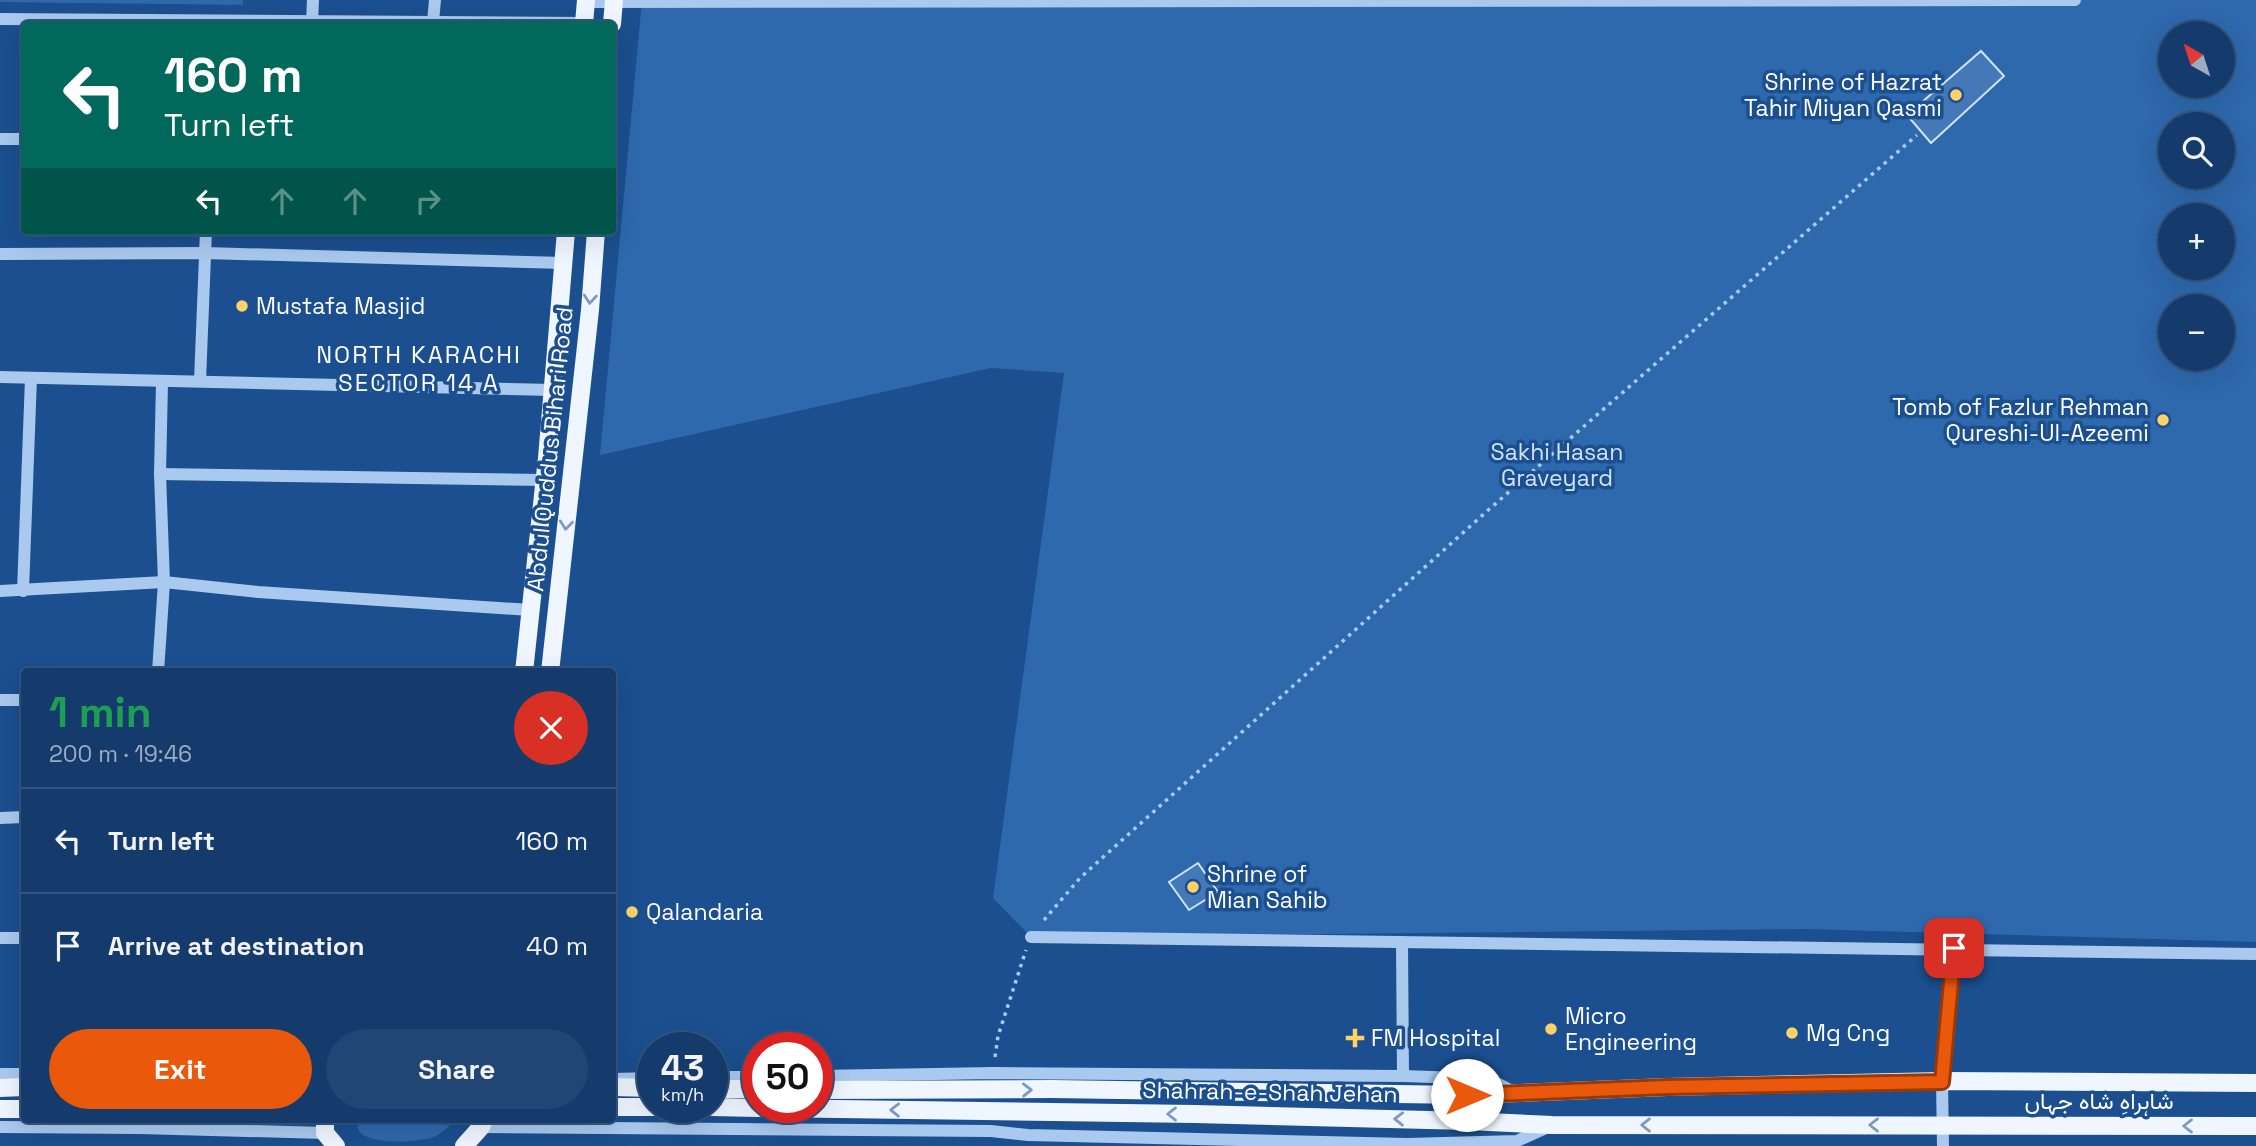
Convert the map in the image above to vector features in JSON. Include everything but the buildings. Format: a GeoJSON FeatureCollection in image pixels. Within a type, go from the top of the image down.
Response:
{"type":"FeatureCollection","features":[{"type":"Feature","properties":{"kind":"main road"},"geometry":{"type":"LineString","coordinates":[[584,21],[586,1]]}},
{"type":"Feature","properties":{"kind":"main road"},"geometry":{"type":"LineString","coordinates":[[612,21],[614,1]]}},
{"type":"Feature","properties":{"kind":"main road","name":"Abdul Quddus Bihari Road"},"geometry":{"type":"LineString","coordinates":[[524,668],[566,235]]}},
{"type":"Feature","properties":{"kind":"main road","name":"Abdul Quddus Bihari Road"},"geometry":{"type":"LineString","coordinates":[[550,668],[590,310],[596,235]]}},
{"type":"Feature","properties":{"kind":"main road","name":"شاہراہِ شاہ جہاں"},"geometry":{"type":"LineString","coordinates":[[1942,1082],[2256,1083]]}},
{"type":"Feature","properties":{"kind":"main road","name":"Shahrah-e-Shah Jehan"},"geometry":{"type":"LineString","coordinates":[[833,1090],[1051,1089],[1467,1095],[1667,1087],[1942,1082]]}},
{"type":"Feature","properties":{"kind":"main road"},"geometry":{"type":"LineString","coordinates":[[0,1088],[21,1087]]}},
{"type":"Feature","properties":{"kind":"main road"},"geometry":{"type":"LineString","coordinates":[[616,1087],[637,1088]]}},
{"type":"Feature","properties":{"kind":"main road"},"geometry":{"type":"LineString","coordinates":[[616,1107],[637,1107]]}},
{"type":"Feature","properties":{"kind":"main road"},"geometry":{"type":"LineString","coordinates":[[0,1110],[21,1109]]}},
{"type":"Feature","properties":{"kind":"main road","name":"Shahrah-e-Shah Jehan"},"geometry":{"type":"LineString","coordinates":[[833,1109],[1195,1114],[1552,1125],[1942,1125]]}},
{"type":"Feature","properties":{"kind":"main road"},"geometry":{"type":"LineString","coordinates":[[464,1146],[483,1123]]}},
{"type":"Feature","properties":{"kind":"main road","name":"شاہراہِ شاہ جہاں"},"geometry":{"type":"LineString","coordinates":[[1942,1125],[2256,1126]]}},
{"type":"Feature","properties":{"kind":"street"},"geometry":{"type":"LineString","coordinates":[[312,21],[313,0]]}},
{"type":"Feature","properties":{"kind":"street"},"geometry":{"type":"LineString","coordinates":[[433,21],[435,0]]}},
{"type":"Feature","properties":{"kind":"street"},"geometry":{"type":"LineString","coordinates":[[586,1],[2075,0]]}},
{"type":"Feature","properties":{"kind":"street"},"geometry":{"type":"LineString","coordinates":[[0,19],[108,21]]}},
{"type":"Feature","properties":{"kind":"street"},"geometry":{"type":"LineString","coordinates":[[0,139],[21,139]]}},
{"type":"Feature","properties":{"kind":"street"},"geometry":{"type":"LineString","coordinates":[[200,381],[206,235]]}},
{"type":"Feature","properties":{"kind":"street"},"geometry":{"type":"LineString","coordinates":[[0,254],[205,253],[564,263]]}},
{"type":"Feature","properties":{"kind":"street"},"geometry":{"type":"LineString","coordinates":[[0,377],[552,390]]}},
{"type":"Feature","properties":{"kind":"street"},"geometry":{"type":"LineString","coordinates":[[23,591],[31,378]]}},
{"type":"Feature","properties":{"kind":"street"},"geometry":{"type":"LineString","coordinates":[[158,668],[163,582],[160,474],[162,382]]}},
{"type":"Feature","properties":{"kind":"street"},"geometry":{"type":"LineString","coordinates":[[160,474],[544,480]]}},
{"type":"Feature","properties":{"kind":"street"},"geometry":{"type":"LineString","coordinates":[[0,592],[163,582],[258,592],[530,610]]}},
{"type":"Feature","properties":{"kind":"street"},"geometry":{"type":"LineString","coordinates":[[0,700],[21,700]]}},
{"type":"Feature","properties":{"kind":"street"},"geometry":{"type":"LineString","coordinates":[[0,817],[21,817]]}},
{"type":"Feature","properties":{"kind":"street"},"geometry":{"type":"LineString","coordinates":[[1031,937],[2256,954]]}},
{"type":"Feature","properties":{"kind":"street"},"geometry":{"type":"LineString","coordinates":[[0,938],[21,939]]}},
{"type":"Feature","properties":{"kind":"street"},"geometry":{"type":"LineString","coordinates":[[1402,943],[1403,1076]]}},
{"type":"Feature","properties":{"kind":"street"},"geometry":{"type":"LineString","coordinates":[[1942,1146],[1942,1082],[1954,948]]}},
{"type":"Feature","properties":{"kind":"street"},"geometry":{"type":"LineString","coordinates":[[833,1076],[993,1073],[1403,1076],[1489,1079],[1519,1094]]}},
{"type":"Feature","properties":{"kind":"street"},"geometry":{"type":"LineString","coordinates":[[992,1131],[993,1073]]}},
{"type":"Feature","properties":{"kind":"street"},"geometry":{"type":"LineString","coordinates":[[0,1074],[21,1074]]}},
{"type":"Feature","properties":{"kind":"street"},"geometry":{"type":"LineString","coordinates":[[616,1079],[637,1078]]}},
{"type":"Feature","properties":{"kind":"street"},"geometry":{"type":"LineString","coordinates":[[483,1123],[992,1131],[1028,1141],[1407,1145],[1517,1141],[1552,1125]]}},
{"type":"Feature","properties":{"kind":"street"},"geometry":{"type":"LineString","coordinates":[[0,1127],[329,1133]]}},
{"type":"Feature","properties":{"kind":"path"},"geometry":{"type":"LineString","coordinates":[[993,1073],[998,1036],[1031,937],[1090,869],[1486,512],[1917,135]]}},
{"type":"Feature","properties":{"kind":"green space"},"geometry":{"type":"Polygon","coordinates":[[[243,0],[243,5],[0,2],[243,0]]]}},
{"type":"Feature","properties":{"kind":"green space","name":"Sakhi Hasan Graveyard"},"geometry":{"type":"Polygon","coordinates":[[[642,0],[2256,0],[2256,942],[1806,929],[1031,937],[993,898],[1064,373],[991,368],[600,455],[642,0]]]}},
{"type":"Feature","properties":{"kind":"green space"},"geometry":{"type":"Polygon","coordinates":[[[359,1123],[452,1123],[438,1135],[401,1142],[373,1139],[363,1135],[358,1129],[359,1123]]]}},
{"type":"Feature","properties":{"kind":"place","name":"Shrine of Hazrat Tahir Miyan Qasmi"},"geometry":{"type":"Point","coordinates":[1956,95]}},
{"type":"Feature","properties":{"kind":"place","name":"Mustafa Masjid"},"geometry":{"type":"Point","coordinates":[242,306]}},
{"type":"Feature","properties":{"kind":"place","name":"Tomb of Fazlur Rehman Qureshi-Ul-Azeemi"},"geometry":{"type":"Point","coordinates":[2163,420]}},
{"type":"Feature","properties":{"kind":"place","name":"Shrine of Mian Sahib"},"geometry":{"type":"Point","coordinates":[1193,887]}},
{"type":"Feature","properties":{"kind":"place","name":"Qalandaria"},"geometry":{"type":"Point","coordinates":[632,912]}},
{"type":"Feature","properties":{"kind":"place","name":"Micro Engineering"},"geometry":{"type":"Point","coordinates":[1551,1029]}},
{"type":"Feature","properties":{"kind":"place","name":"Mg Cng"},"geometry":{"type":"Point","coordinates":[1792,1033]}},
{"type":"Feature","properties":{"kind":"place","name":"FM Hospital"},"geometry":{"type":"Point","coordinates":[1355,1038]}},
{"type":"Feature","properties":{"kind":"district","name":"NORTH KARACHI SECTOR 14 A"},"geometry":{"type":"Point","coordinates":[419,369]}},
{"type":"Feature","properties":{"kind":"route"},"geometry":{"type":"LineString","coordinates":[[1467,1095],[1667,1087],[1942,1082],[1954,948]]}}]}
